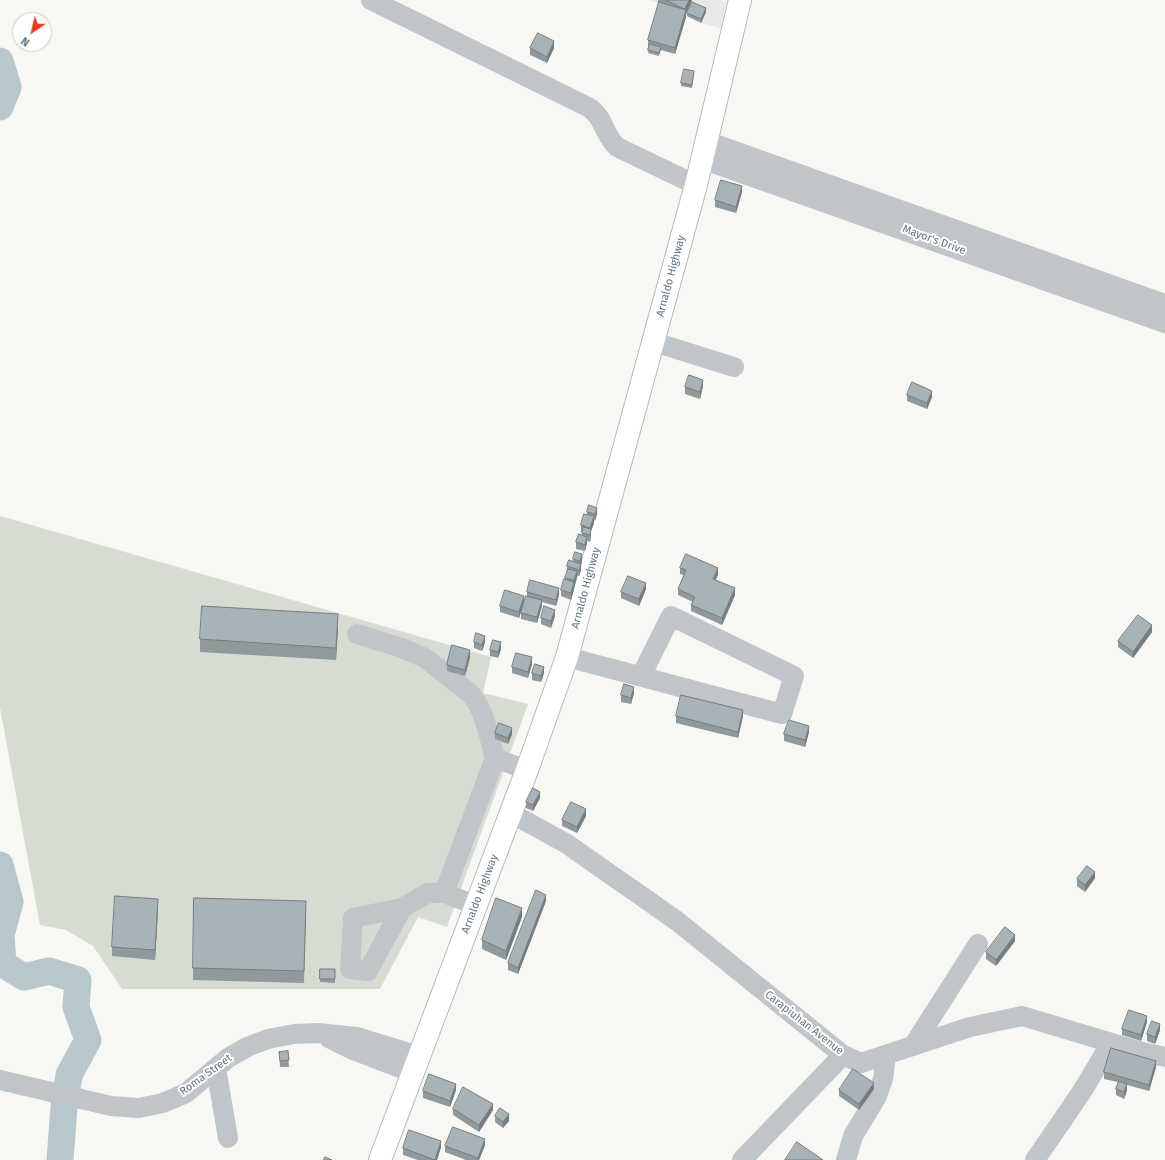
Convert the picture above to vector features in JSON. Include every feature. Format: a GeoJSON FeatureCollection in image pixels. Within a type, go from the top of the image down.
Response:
{"type":"FeatureCollection","features":[{"type":"Feature","properties":{"kind":"main road","name":"Arnaldo Highway"},"geometry":{"type":"LineString","coordinates":[[380,1160],[527,770],[567,657],[696,185],[738,1]]}},
{"type":"Feature","properties":{"kind":"street"},"geometry":{"type":"LineString","coordinates":[[372,0],[588,106],[596,111],[612,142],[617,147],[696,185]]}},
{"type":"Feature","properties":{"kind":"street","name":"Mayor's Drive"},"geometry":{"type":"LineString","coordinates":[[704,150],[1114,295],[1165,323]]}},
{"type":"Feature","properties":{"kind":"street","name":"Mayor's Drive"},"geometry":{"type":"LineString","coordinates":[[1114,295],[1165,304]]}},
{"type":"Feature","properties":{"kind":"street"},"geometry":{"type":"LineString","coordinates":[[654,342],[734,367]]}},
{"type":"Feature","properties":{"kind":"street"},"geometry":{"type":"LineString","coordinates":[[567,657],[782,714],[794,676],[671,616],[641,676]]}},
{"type":"Feature","properties":{"kind":"street"},"geometry":{"type":"LineString","coordinates":[[357,634],[402,648],[425,658],[472,694],[476,699],[486,724],[495,758],[444,893]]}},
{"type":"Feature","properties":{"kind":"street"},"geometry":{"type":"LineString","coordinates":[[495,758],[527,770]]}},
{"type":"Feature","properties":{"kind":"street","name":"Carapiuhan Avenue"},"geometry":{"type":"LineString","coordinates":[[511,813],[567,844],[676,921],[843,1055],[862,1063],[970,1027],[1022,1016],[1111,1043],[1165,1057]]}},
{"type":"Feature","properties":{"kind":"street"},"geometry":{"type":"LineString","coordinates":[[402,908],[428,893],[444,893],[475,905]]}},
{"type":"Feature","properties":{"kind":"street"},"geometry":{"type":"LineString","coordinates":[[913,1046],[978,944]]}},
{"type":"Feature","properties":{"kind":"street","name":"Roma Street"},"geometry":{"type":"LineString","coordinates":[[0,1080],[111,1106],[139,1108],[163,1103],[186,1092],[216,1068],[247,1047],[268,1039],[294,1034],[318,1033],[357,1037],[416,1065]]}},
{"type":"Feature","properties":{"kind":"street"},"geometry":{"type":"LineString","coordinates":[[1035,1160],[1081,1093],[1111,1043]]}},
{"type":"Feature","properties":{"kind":"street"},"geometry":{"type":"LineString","coordinates":[[742,1160],[843,1055]]}},
{"type":"Feature","properties":{"kind":"street"},"geometry":{"type":"LineString","coordinates":[[846,1160],[853,1136],[877,1096],[881,1085],[886,1056]]}},
{"type":"Feature","properties":{"kind":"street"},"geometry":{"type":"LineString","coordinates":[[216,1068],[228,1138]]}},
{"type":"Feature","properties":{"kind":"shaded area"},"geometry":{"type":"Polygon","coordinates":[[[650,0],[718,0],[726,3],[721,28],[704,24],[650,0]]]}},
{"type":"Feature","properties":{"kind":"shaded area"},"geometry":{"type":"Polygon","coordinates":[[[0,516],[491,657],[483,693],[528,704],[447,927],[418,917],[380,989],[122,989],[93,946],[66,930],[40,925],[0,708],[0,516]]]}},
{"type":"Feature","properties":{"kind":"building"},"geometry":{"type":"Polygon","coordinates":[[[666,0],[689,0],[685,9],[666,0]]]}},
{"type":"Feature","properties":{"kind":"building"},"geometry":{"type":"Polygon","coordinates":[[[659,2],[686,10],[675,48],[648,40],[659,2]]]}},
{"type":"Feature","properties":{"kind":"building"},"geometry":{"type":"Polygon","coordinates":[[[692,2],[706,8],[701,19],[687,13],[692,2]]]}},
{"type":"Feature","properties":{"kind":"building"},"geometry":{"type":"Polygon","coordinates":[[[538,33],[554,41],[547,57],[530,48],[538,33]]]}},
{"type":"Feature","properties":{"kind":"building"},"geometry":{"type":"Polygon","coordinates":[[[650,44],[661,47],[659,53],[648,50],[650,44]]]}},
{"type":"Feature","properties":{"kind":"building"},"geometry":{"type":"Polygon","coordinates":[[[684,69],[694,71],[692,85],[681,83],[684,69]]]}},
{"type":"Feature","properties":{"kind":"building"},"geometry":{"type":"Polygon","coordinates":[[[721,180],[742,186],[736,207],[715,200],[721,180]]]}},
{"type":"Feature","properties":{"kind":"building"},"geometry":{"type":"Polygon","coordinates":[[[689,375],[703,380],[700,392],[685,387],[689,375]]]}},
{"type":"Feature","properties":{"kind":"building"},"geometry":{"type":"Polygon","coordinates":[[[912,382],[932,391],[927,403],[907,395],[912,382]]]}},
{"type":"Feature","properties":{"kind":"building"},"geometry":{"type":"Polygon","coordinates":[[[589,505],[597,508],[595,514],[587,512],[589,505]]]}},
{"type":"Feature","properties":{"kind":"building"},"geometry":{"type":"Polygon","coordinates":[[[584,514],[594,516],[590,528],[581,525],[584,514]]]}},
{"type":"Feature","properties":{"kind":"building"},"geometry":{"type":"Polygon","coordinates":[[[583,527],[591,529],[590,535],[582,533],[583,527]]]}},
{"type":"Feature","properties":{"kind":"building"},"geometry":{"type":"Polygon","coordinates":[[[579,534],[587,537],[585,545],[576,542],[579,534]]]}},
{"type":"Feature","properties":{"kind":"building"},"geometry":{"type":"Polygon","coordinates":[[[575,552],[582,554],[580,561],[573,559],[575,552]]]}},
{"type":"Feature","properties":{"kind":"building"},"geometry":{"type":"Polygon","coordinates":[[[686,554],[718,568],[713,579],[735,588],[722,618],[691,605],[695,597],[678,589],[686,570],[680,568],[686,554]]]}},
{"type":"Feature","properties":{"kind":"building"},"geometry":{"type":"Polygon","coordinates":[[[569,560],[581,564],[579,570],[567,566],[569,560]]]}},
{"type":"Feature","properties":{"kind":"building"},"geometry":{"type":"Polygon","coordinates":[[[568,569],[577,571],[574,580],[565,578],[568,569]]]}},
{"type":"Feature","properties":{"kind":"building"},"geometry":{"type":"Polygon","coordinates":[[[628,576],[646,583],[639,599],[621,592],[628,576]]]}},
{"type":"Feature","properties":{"kind":"building"},"geometry":{"type":"Polygon","coordinates":[[[564,579],[574,582],[571,593],[561,590],[564,579]]]}},
{"type":"Feature","properties":{"kind":"building"},"geometry":{"type":"Polygon","coordinates":[[[530,580],[559,588],[556,600],[527,592],[530,580]]]}},
{"type":"Feature","properties":{"kind":"building"},"geometry":{"type":"Polygon","coordinates":[[[505,590],[524,596],[519,612],[500,606],[505,590]]]}},
{"type":"Feature","properties":{"kind":"building"},"geometry":{"type":"Polygon","coordinates":[[[526,596],[542,600],[537,617],[521,613],[526,596]]]}},
{"type":"Feature","properties":{"kind":"building"},"geometry":{"type":"Polygon","coordinates":[[[202,606],[338,614],[336,648],[200,639],[202,606]]]}},
{"type":"Feature","properties":{"kind":"building"},"geometry":{"type":"Polygon","coordinates":[[[544,606],[555,610],[551,621],[541,618],[544,606]]]}},
{"type":"Feature","properties":{"kind":"building"},"geometry":{"type":"Polygon","coordinates":[[[1138,615],[1152,625],[1133,652],[1118,641],[1138,615]]]}},
{"type":"Feature","properties":{"kind":"building"},"geometry":{"type":"Polygon","coordinates":[[[476,633],[485,636],[482,645],[474,642],[476,633]]]}},
{"type":"Feature","properties":{"kind":"building"},"geometry":{"type":"Polygon","coordinates":[[[493,640],[501,642],[498,652],[490,650],[493,640]]]}},
{"type":"Feature","properties":{"kind":"building"},"geometry":{"type":"Polygon","coordinates":[[[452,645],[470,650],[465,670],[447,665],[452,645]]]}},
{"type":"Feature","properties":{"kind":"building"},"geometry":{"type":"Polygon","coordinates":[[[516,653],[532,657],[528,672],[512,667],[516,653]]]}},
{"type":"Feature","properties":{"kind":"building"},"geometry":{"type":"Polygon","coordinates":[[[535,664],[544,667],[541,676],[532,673],[535,664]]]}},
{"type":"Feature","properties":{"kind":"building"},"geometry":{"type":"Polygon","coordinates":[[[624,684],[634,687],[631,698],[621,695],[624,684]]]}},
{"type":"Feature","properties":{"kind":"building"},"geometry":{"type":"Polygon","coordinates":[[[681,695],[743,710],[738,732],[676,716],[681,695]]]}},
{"type":"Feature","properties":{"kind":"building"},"geometry":{"type":"Polygon","coordinates":[[[789,720],[809,726],[805,740],[784,734],[789,720]]]}},
{"type":"Feature","properties":{"kind":"building"},"geometry":{"type":"Polygon","coordinates":[[[499,723],[512,728],[508,738],[495,733],[499,723]]]}},
{"type":"Feature","properties":{"kind":"building"},"geometry":{"type":"Polygon","coordinates":[[[533,788],[540,792],[533,805],[526,802],[533,788]]]}},
{"type":"Feature","properties":{"kind":"building"},"geometry":{"type":"Polygon","coordinates":[[[571,802],[586,809],[577,827],[562,820],[571,802]]]}},
{"type":"Feature","properties":{"kind":"building"},"geometry":{"type":"Polygon","coordinates":[[[1087,866],[1095,872],[1085,885],[1077,879],[1087,866]]]}},
{"type":"Feature","properties":{"kind":"building"},"geometry":{"type":"Polygon","coordinates":[[[536,890],[546,895],[518,968],[508,963],[536,890]]]}},
{"type":"Feature","properties":{"kind":"building"},"geometry":{"type":"Polygon","coordinates":[[[115,896],[158,899],[155,950],[112,947],[115,896]]]}},
{"type":"Feature","properties":{"kind":"building"},"geometry":{"type":"Polygon","coordinates":[[[194,898],[306,901],[304,971],[193,968],[194,898]]]}},
{"type":"Feature","properties":{"kind":"building"},"geometry":{"type":"Polygon","coordinates":[[[496,898],[522,908],[506,951],[482,940],[496,898]]]}},
{"type":"Feature","properties":{"kind":"building"},"geometry":{"type":"Polygon","coordinates":[[[1005,927],[1015,935],[996,960],[986,952],[1005,927]]]}},
{"type":"Feature","properties":{"kind":"building"},"geometry":{"type":"Polygon","coordinates":[[[320,969],[335,969],[335,979],[320,979],[320,969]]]}},
{"type":"Feature","properties":{"kind":"building"},"geometry":{"type":"Polygon","coordinates":[[[1129,1010],[1147,1016],[1141,1035],[1122,1029],[1129,1010]]]}},
{"type":"Feature","properties":{"kind":"building"},"geometry":{"type":"Polygon","coordinates":[[[1152,1021],[1160,1024],[1155,1037],[1147,1034],[1152,1021]]]}},
{"type":"Feature","properties":{"kind":"building"},"geometry":{"type":"Polygon","coordinates":[[[1111,1048],[1156,1061],[1149,1085],[1104,1072],[1111,1048]]]}},
{"type":"Feature","properties":{"kind":"building"},"geometry":{"type":"Polygon","coordinates":[[[288,1051],[289,1060],[280,1061],[279,1052],[288,1051]]]}},
{"type":"Feature","properties":{"kind":"building"},"geometry":{"type":"Polygon","coordinates":[[[853,1069],[874,1083],[859,1104],[839,1090],[853,1069]]]}},
{"type":"Feature","properties":{"kind":"building"},"geometry":{"type":"Polygon","coordinates":[[[429,1074],[456,1084],[450,1101],[423,1091],[429,1074]]]}},
{"type":"Feature","properties":{"kind":"building"},"geometry":{"type":"Polygon","coordinates":[[[1119,1081],[1127,1084],[1124,1092],[1116,1089],[1119,1081]]]}},
{"type":"Feature","properties":{"kind":"building"},"geometry":{"type":"Polygon","coordinates":[[[463,1087],[493,1104],[479,1125],[453,1109],[463,1087]]]}},
{"type":"Feature","properties":{"kind":"building"},"geometry":{"type":"Polygon","coordinates":[[[500,1108],[509,1114],[503,1122],[495,1116],[500,1108]]]}},
{"type":"Feature","properties":{"kind":"building"},"geometry":{"type":"Polygon","coordinates":[[[453,1127],[485,1139],[478,1158],[445,1146],[453,1127]]]}},
{"type":"Feature","properties":{"kind":"building"},"geometry":{"type":"Polygon","coordinates":[[[409,1130],[441,1141],[435,1160],[403,1148],[409,1130]]]}},
{"type":"Feature","properties":{"kind":"building"},"geometry":{"type":"Polygon","coordinates":[[[797,1142],[823,1160],[785,1160],[797,1142]]]}},
{"type":"Feature","properties":{"kind":"building"},"geometry":{"type":"Polygon","coordinates":[[[325,1157],[332,1160],[324,1160],[325,1157]]]}},
{"type":"Feature","properties":{"kind":"waterway"},"geometry":{"type":"LineString","coordinates":[[0,61],[8,87],[0,107]]}},
{"type":"Feature","properties":{"kind":"waterway"},"geometry":{"type":"LineString","coordinates":[[0,865],[10,902],[1,935],[3,964],[24,977],[49,971],[78,980],[76,1007],[88,1040],[69,1075],[64,1107],[60,1160]]}}]}
